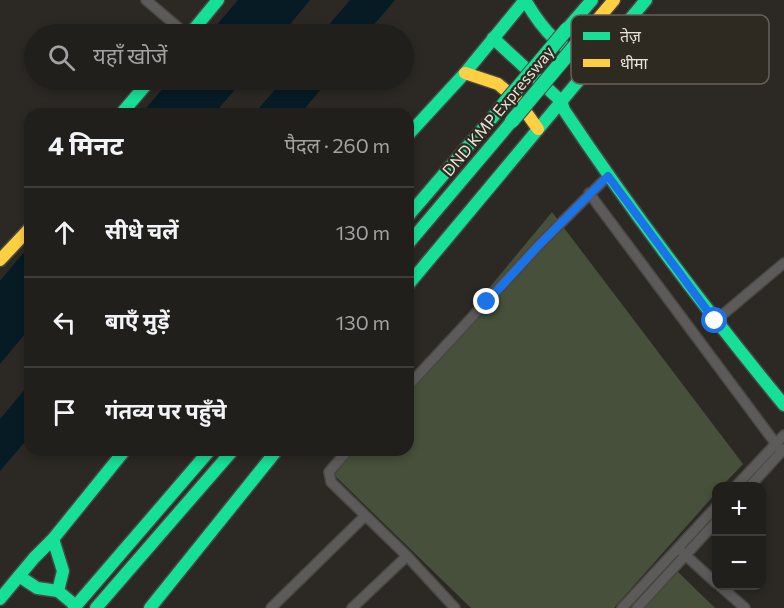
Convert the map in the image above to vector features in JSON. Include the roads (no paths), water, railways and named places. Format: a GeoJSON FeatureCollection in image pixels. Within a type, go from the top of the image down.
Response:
{"type":"FeatureCollection","features":[{"type":"Feature","properties":{"kind":"main road"},"geometry":{"type":"LineString","coordinates":[[197,24],[218,0]]}},
{"type":"Feature","properties":{"kind":"main road"},"geometry":{"type":"LineString","coordinates":[[414,128],[525,0],[538,23],[571,51]]}},
{"type":"Feature","properties":{"kind":"main road","name":"DND KMP Expressway"},"geometry":{"type":"LineString","coordinates":[[579,15],[592,0]]}},
{"type":"Feature","properties":{"kind":"main road","name":"DND KMP Expressway"},"geometry":{"type":"LineString","coordinates":[[601,15],[614,0]]}},
{"type":"Feature","properties":{"kind":"main road"},"geometry":{"type":"LineString","coordinates":[[633,15],[646,0]]}},
{"type":"Feature","properties":{"kind":"main road","name":"DND KMP Expressway"},"geometry":{"type":"LineString","coordinates":[[414,209],[571,24]]}},
{"type":"Feature","properties":{"kind":"main road"},"geometry":{"type":"LineString","coordinates":[[493,39],[561,101],[564,111],[608,176],[715,321],[784,405]]}},
{"type":"Feature","properties":{"kind":"main road","name":"DND KMP Expressway"},"geometry":{"type":"LineString","coordinates":[[414,237],[571,51]]}},
{"type":"Feature","properties":{"kind":"main road"},"geometry":{"type":"LineString","coordinates":[[465,72],[498,84],[518,101],[538,129]]}},
{"type":"Feature","properties":{"kind":"main road"},"geometry":{"type":"LineString","coordinates":[[414,278],[575,84]]}},
{"type":"Feature","properties":{"kind":"main road"},"geometry":{"type":"LineString","coordinates":[[126,108],[141,90]]}},
{"type":"Feature","properties":{"kind":"main road"},"geometry":{"type":"LineString","coordinates":[[0,260],[24,234]]}},
{"type":"Feature","properties":{"kind":"main road"},"geometry":{"type":"LineString","coordinates":[[0,599],[53,539],[120,456]]}},
{"type":"Feature","properties":{"kind":"main road"},"geometry":{"type":"LineString","coordinates":[[19,576],[30,586],[43,592],[58,591],[75,607],[205,456]]}},
{"type":"Feature","properties":{"kind":"main road"},"geometry":{"type":"LineString","coordinates":[[96,608],[228,456]]}},
{"type":"Feature","properties":{"kind":"main road"},"geometry":{"type":"LineString","coordinates":[[150,608],[272,456]]}},
{"type":"Feature","properties":{"kind":"main road"},"geometry":{"type":"LineString","coordinates":[[53,539],[65,570],[58,591]]}},
{"type":"Feature","properties":{"kind":"street"},"geometry":{"type":"LineString","coordinates":[[146,0],[176,24]]}},
{"type":"Feature","properties":{"kind":"street"},"geometry":{"type":"LineString","coordinates":[[414,380],[589,193],[608,176]]}},
{"type":"Feature","properties":{"kind":"street"},"geometry":{"type":"LineString","coordinates":[[589,193],[780,448]]}},
{"type":"Feature","properties":{"kind":"street"},"geometry":{"type":"LineString","coordinates":[[715,321],[784,263]]}},
{"type":"Feature","properties":{"kind":"street"},"geometry":{"type":"LineString","coordinates":[[753,482],[780,448],[784,435]]}},
{"type":"Feature","properties":{"kind":"street"},"geometry":{"type":"LineString","coordinates":[[741,482],[780,448]]}},
{"type":"Feature","properties":{"kind":"street"},"geometry":{"type":"LineString","coordinates":[[342,456],[329,472],[329,478],[336,488],[406,556],[444,604],[455,608]]}},
{"type":"Feature","properties":{"kind":"street"},"geometry":{"type":"LineString","coordinates":[[622,608],[712,512]]}},
{"type":"Feature","properties":{"kind":"street"},"geometry":{"type":"LineString","coordinates":[[271,608],[365,516]]}},
{"type":"Feature","properties":{"kind":"street"},"geometry":{"type":"LineString","coordinates":[[637,608],[712,527]]}},
{"type":"Feature","properties":{"kind":"street"},"geometry":{"type":"LineString","coordinates":[[678,549],[712,579]]}},
{"type":"Feature","properties":{"kind":"street"},"geometry":{"type":"LineString","coordinates":[[352,608],[406,556]]}},
{"type":"Feature","properties":{"kind":"street"},"geometry":{"type":"LineString","coordinates":[[725,590],[745,608]]}},
{"type":"Feature","properties":{"kind":"water"},"geometry":{"type":"Polygon","coordinates":[[[238,0],[310,0],[290,24],[218,24],[238,0]]]}},
{"type":"Feature","properties":{"kind":"water"},"geometry":{"type":"Polygon","coordinates":[[[350,0],[395,0],[375,24],[330,24],[350,0]]]}},
{"type":"Feature","properties":{"kind":"water"},"geometry":{"type":"Polygon","coordinates":[[[161,90],[234,90],[219,108],[146,108],[161,90]]]}},
{"type":"Feature","properties":{"kind":"water"},"geometry":{"type":"Polygon","coordinates":[[[274,90],[320,90],[305,108],[259,108],[274,90]]]}},
{"type":"Feature","properties":{"kind":"water"},"geometry":{"type":"Polygon","coordinates":[[[24,252],[24,335],[0,364],[0,281],[24,252]]]}},
{"type":"Feature","properties":{"kind":"water"},"geometry":{"type":"Polygon","coordinates":[[[24,390],[24,443],[0,471],[0,419],[24,390]]]}}]}
